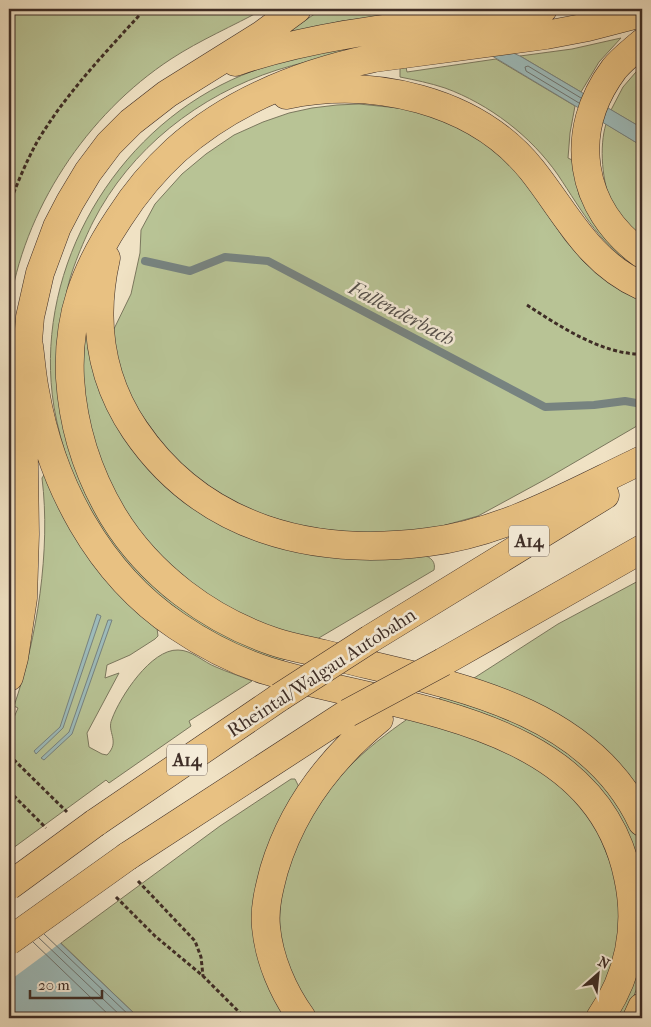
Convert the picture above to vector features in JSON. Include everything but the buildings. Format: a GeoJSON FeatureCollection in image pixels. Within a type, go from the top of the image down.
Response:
{"type":"FeatureCollection","features":[{"type":"Feature","properties":{"kind":"highway"},"geometry":{"type":"LineString","coordinates":[[9,678],[14,658],[24,590],[23,402],[30,317],[46,252],[70,202],[88,172],[109,144],[131,122],[153,103],[262,34],[297,9]]}},
{"type":"Feature","properties":{"kind":"highway"},"geometry":{"type":"LineString","coordinates":[[198,75],[278,50],[337,37],[534,10]]}},
{"type":"Feature","properties":{"kind":"highway"},"geometry":{"type":"LineString","coordinates":[[642,13],[570,31],[374,58],[344,65],[301,78],[246,103],[208,125],[160,164],[118,218],[96,256],[80,292],[72,325],[70,349],[70,376],[76,422],[88,467],[107,506],[120,527],[135,548],[164,578],[193,601],[220,618],[275,642],[474,692],[552,726],[601,762],[634,804],[642,822]]}},
{"type":"Feature","properties":{"kind":"highway"},"geometry":{"type":"LineString","coordinates":[[636,48],[615,68],[605,83],[590,115],[585,139],[585,162],[593,193],[606,218],[629,244],[642,254]]}},
{"type":"Feature","properties":{"kind":"highway"},"geometry":{"type":"LineString","coordinates":[[246,103],[293,93],[351,90],[402,95],[451,109],[487,128],[514,150],[530,168],[600,260],[614,271],[642,286]]}},
{"type":"Feature","properties":{"kind":"highway"},"geometry":{"type":"LineString","coordinates":[[118,218],[105,259],[99,304],[101,349],[112,389],[120,407],[162,465],[191,491],[224,512],[267,530],[326,543],[375,545],[429,542],[454,538],[502,524],[642,460]]}},
{"type":"Feature","properties":{"kind":"highway"},"geometry":{"type":"LineString","coordinates":[[29,346],[40,416],[63,485],[80,521],[94,544],[130,588],[151,606],[176,626],[232,658],[268,671],[437,713],[503,737],[536,753],[559,768],[580,785],[604,813],[621,848],[629,881],[633,915],[629,951],[621,980],[600,1018]]}},
{"type":"Feature","properties":{"kind":"highway","name":"Rheintal/Walgau Autobahn"},"geometry":{"type":"LineString","coordinates":[[9,886],[95,823],[280,697],[370,639],[642,472]]}},
{"type":"Feature","properties":{"kind":"highway","name":"A14"},"geometry":{"type":"LineString","coordinates":[[9,941],[130,866],[348,713],[443,662],[642,549]]}},
{"type":"Feature","properties":{"kind":"highway"},"geometry":{"type":"LineString","coordinates":[[302,1018],[281,981],[268,942],[266,912],[271,881],[281,849],[306,799],[341,754],[443,662]]}},
{"type":"Feature","properties":{"kind":"highway"},"geometry":{"type":"LineString","coordinates":[[637,1018],[642,1007]]}},
{"type":"Feature","properties":{"kind":"path"},"geometry":{"type":"LineString","coordinates":[[9,205],[37,143],[62,105],[91,67],[145,9]]}},
{"type":"Feature","properties":{"kind":"path"},"geometry":{"type":"LineString","coordinates":[[527,305],[583,338],[630,354],[642,354]]}},
{"type":"Feature","properties":{"kind":"path"},"geometry":{"type":"LineString","coordinates":[[9,791],[28,809]]}},
{"type":"Feature","properties":{"kind":"path"},"geometry":{"type":"LineString","coordinates":[[130,866],[195,941],[201,957],[203,976],[245,1018]]}},
{"type":"Feature","properties":{"kind":"green space"},"geometry":{"type":"Polygon","coordinates":[[[9,9],[264,9],[182,52],[140,81],[112,107],[87,136],[64,168],[44,201],[28,236],[9,310],[9,9]]]}},
{"type":"Feature","properties":{"kind":"green space"},"geometry":{"type":"Polygon","coordinates":[[[322,9],[407,9],[377,13],[377,17],[342,21],[285,34],[322,9]]]}},
{"type":"Feature","properties":{"kind":"green space"},"geometry":{"type":"Polygon","coordinates":[[[621,38],[599,62],[581,92],[520,56],[572,49],[621,38]]]}},
{"type":"Feature","properties":{"kind":"green space"},"geometry":{"type":"Polygon","coordinates":[[[396,39],[395,44],[306,62],[248,81],[194,110],[170,128],[147,148],[126,171],[108,196],[85,239],[72,272],[67,292],[68,325],[99,513],[287,658],[279,663],[212,634],[161,598],[131,571],[97,525],[81,494],[70,466],[54,407],[50,359],[55,311],[67,264],[86,220],[112,179],[143,142],[180,110],[221,85],[242,75],[284,61],[396,39]]]}},
{"type":"Feature","properties":{"kind":"green space"},"geometry":{"type":"Polygon","coordinates":[[[496,59],[575,106],[568,158],[572,160],[579,195],[593,222],[642,268],[642,271],[616,252],[594,229],[547,161],[535,147],[508,123],[493,112],[461,95],[439,86],[400,77],[400,69],[406,67],[407,72],[496,59]]]}},
{"type":"Feature","properties":{"kind":"green space"},"geometry":{"type":"Polygon","coordinates":[[[642,65],[642,128],[611,110],[623,87],[642,65]]]}},
{"type":"Feature","properties":{"kind":"green space"},"geometry":{"type":"Polygon","coordinates":[[[359,104],[408,109],[443,119],[474,136],[505,158],[528,186],[565,240],[584,262],[600,275],[642,297],[642,423],[478,516],[442,526],[405,532],[370,533],[299,526],[246,509],[204,485],[167,450],[141,414],[119,371],[112,333],[131,294],[140,253],[141,230],[155,204],[182,174],[206,154],[234,135],[263,122],[289,113],[312,108],[359,104]]]}},
{"type":"Feature","properties":{"kind":"green space"},"geometry":{"type":"Polygon","coordinates":[[[606,124],[642,146],[642,239],[618,214],[612,204],[606,186],[602,153],[606,124]]]}},
{"type":"Feature","properties":{"kind":"green space"},"geometry":{"type":"Polygon","coordinates":[[[85,328],[87,329],[104,397],[115,422],[123,435],[191,506],[423,555],[432,560],[434,570],[312,642],[242,616],[192,586],[141,536],[119,502],[95,449],[82,385],[85,328]]]}},
{"type":"Feature","properties":{"kind":"green space"},"geometry":{"type":"Polygon","coordinates":[[[44,475],[124,598],[157,628],[158,636],[155,639],[130,655],[107,665],[105,678],[119,673],[87,733],[89,747],[107,755],[113,745],[112,719],[129,687],[157,657],[168,652],[178,650],[188,652],[211,665],[252,681],[189,721],[191,726],[109,783],[106,780],[9,851],[9,729],[18,708],[14,706],[29,652],[40,594],[45,534],[42,478],[44,475]]]}},
{"type":"Feature","properties":{"kind":"green space"},"geometry":{"type":"Polygon","coordinates":[[[642,579],[642,795],[630,776],[615,760],[582,731],[471,680],[558,624],[642,579]]]}},
{"type":"Feature","properties":{"kind":"green space"},"geometry":{"type":"Polygon","coordinates":[[[443,696],[507,718],[543,736],[591,770],[627,815],[639,842],[642,852],[642,886],[638,862],[630,840],[608,799],[593,781],[556,751],[535,739],[436,701],[443,696]]]}},
{"type":"Feature","properties":{"kind":"green space"},"geometry":{"type":"Polygon","coordinates":[[[409,718],[466,736],[505,751],[555,779],[590,813],[618,881],[620,930],[611,973],[585,1018],[317,1018],[306,1001],[292,973],[285,953],[280,920],[281,897],[295,850],[318,806],[332,786],[361,755],[409,718]]]}},
{"type":"Feature","properties":{"kind":"green space"},"geometry":{"type":"Polygon","coordinates":[[[291,779],[295,779],[299,787],[267,852],[287,1018],[139,1018],[61,943],[220,826],[291,779]]]}},
{"type":"Feature","properties":{"kind":"green space"},"geometry":{"type":"Polygon","coordinates":[[[642,944],[642,974],[631,1004],[622,1018],[614,1018],[642,944]]]}},
{"type":"Feature","properties":{"kind":"water"},"geometry":{"type":"Polygon","coordinates":[[[414,9],[520,56],[642,128],[642,146],[414,9]]]}},
{"type":"Feature","properties":{"kind":"water"},"geometry":{"type":"Polygon","coordinates":[[[97,614],[101,616],[63,728],[36,754],[34,751],[60,727],[97,614]]]}},
{"type":"Feature","properties":{"kind":"water"},"geometry":{"type":"Polygon","coordinates":[[[108,620],[112,620],[72,734],[44,760],[41,758],[69,732],[108,620]]]}},
{"type":"Feature","properties":{"kind":"water"},"geometry":{"type":"Polygon","coordinates":[[[9,894],[139,1018],[9,1018],[9,894]]]}},
{"type":"Feature","properties":{"kind":"pier"},"geometry":{"type":"Polygon","coordinates":[[[9,891],[63,941],[9,981],[9,891]]]}},
{"type":"Feature","properties":{"kind":"waterway","name":"Fallenderbach"},"geometry":{"type":"LineString","coordinates":[[145,261],[190,271],[225,257],[268,261],[545,407],[594,405],[625,401],[642,404]]}}]}
